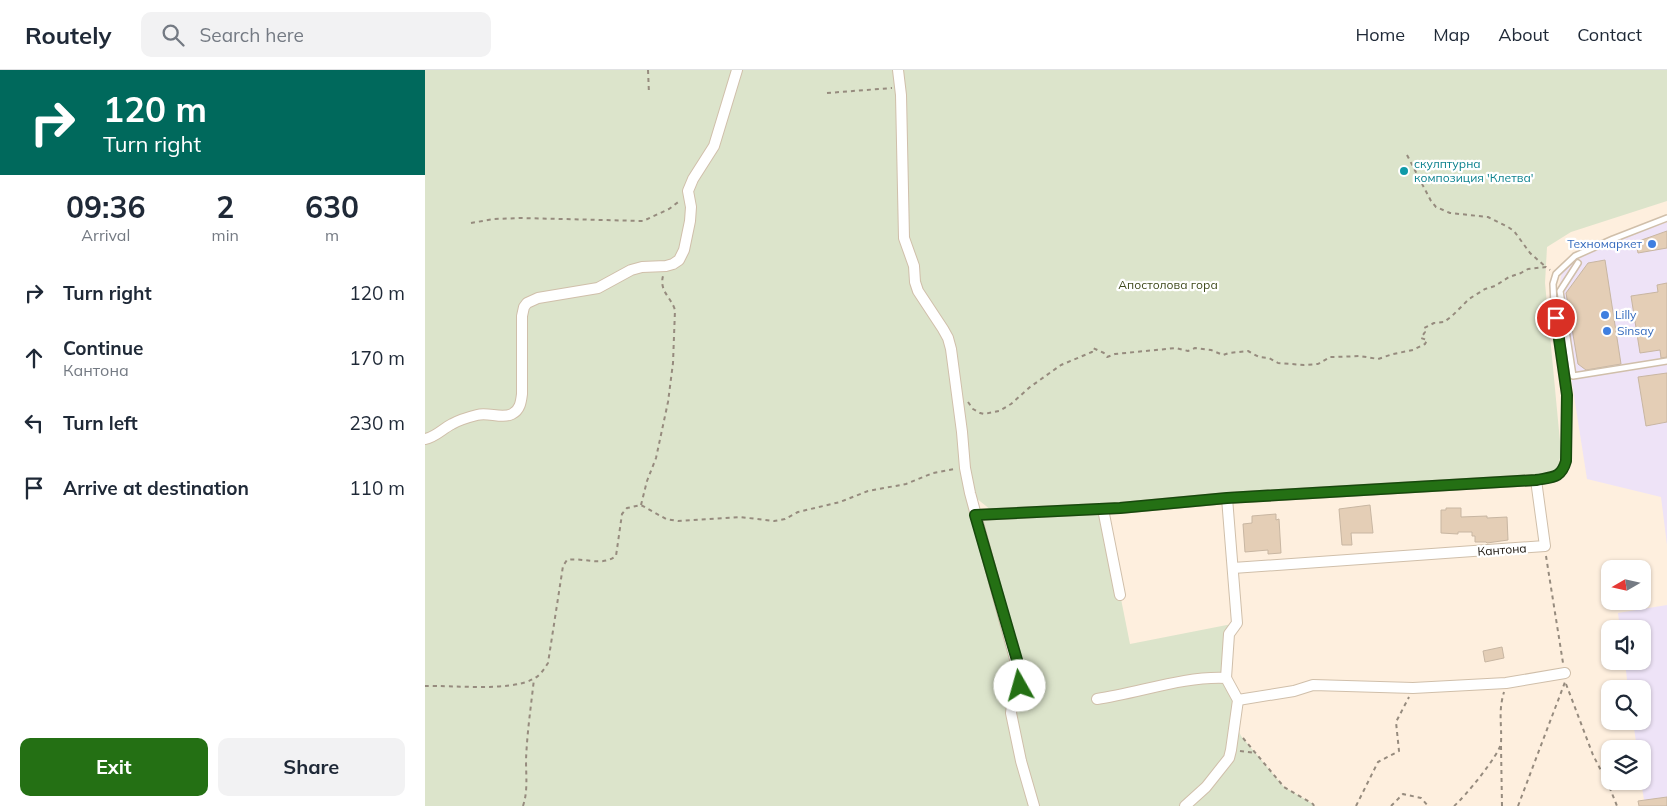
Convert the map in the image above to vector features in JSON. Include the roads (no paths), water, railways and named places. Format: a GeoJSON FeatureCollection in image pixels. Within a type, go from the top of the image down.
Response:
{"type":"FeatureCollection","features":[{"type":"Feature","properties":{"kind":"street"},"geometry":{"type":"LineString","coordinates":[[425,440],[432,438],[455,422],[473,416],[481,414],[508,415],[517,411],[522,394],[522,316],[527,303],[550,296],[598,288],[631,270],[642,267],[666,266],[679,260],[684,250],[690,221],[691,208],[688,191],[693,179],[715,146],[737,70]]}},
{"type":"Feature","properties":{"kind":"street"},"geometry":{"type":"LineString","coordinates":[[898,70],[901,95],[904,238],[914,266],[915,282],[918,291],[948,338],[957,390],[965,468],[975,515],[1019,674],[1020,686],[1013,700],[1011,712],[1021,761],[1034,806]]}},
{"type":"Feature","properties":{"kind":"street"},"geometry":{"type":"LineString","coordinates":[[975,515],[1103,509],[1227,498],[1536,480]]}},
{"type":"Feature","properties":{"kind":"street","name":"Кантона"},"geometry":{"type":"LineString","coordinates":[[1233,568],[1545,546],[1536,480]]}},
{"type":"Feature","properties":{"kind":"street"},"geometry":{"type":"LineString","coordinates":[[1185,806],[1206,787],[1225,765],[1231,750],[1238,700],[1226,678],[1229,634],[1237,623],[1227,498]]}},
{"type":"Feature","properties":{"kind":"street"},"geometry":{"type":"LineString","coordinates":[[1103,509],[1120,595]]}},
{"type":"Feature","properties":{"kind":"street"},"geometry":{"type":"LineString","coordinates":[[1097,699],[1189,680],[1209,677],[1226,678]]}},
{"type":"Feature","properties":{"kind":"street"},"geometry":{"type":"LineString","coordinates":[[1238,700],[1294,691],[1313,685],[1413,688],[1565,678]]}},
{"type":"Feature","properties":{"kind":"lane"},"geometry":{"type":"LineString","coordinates":[[1536,480],[1558,476],[1564,469],[1566,461],[1567,395],[1554,305],[1553,284],[1556,274],[1575,256],[1667,218]]}},
{"type":"Feature","properties":{"kind":"lane"},"geometry":{"type":"LineString","coordinates":[[1579,263],[1560,291],[1573,376],[1667,361]]}},
{"type":"Feature","properties":{"kind":"place","name":"скулптурна композиция 'Клетва'"},"geometry":{"type":"Point","coordinates":[1404,171]}},
{"type":"Feature","properties":{"kind":"place","name":"Техномаркет"},"geometry":{"type":"Point","coordinates":[1652,244]}},
{"type":"Feature","properties":{"kind":"place","name":"Lilly"},"geometry":{"type":"Point","coordinates":[1605,315]}},
{"type":"Feature","properties":{"kind":"place","name":"Sinsay"},"geometry":{"type":"Point","coordinates":[1607,331]}},
{"type":"Feature","properties":{"kind":"park label","name":"Апостолова гора"},"geometry":{"type":"Point","coordinates":[1168,285]}}]}
